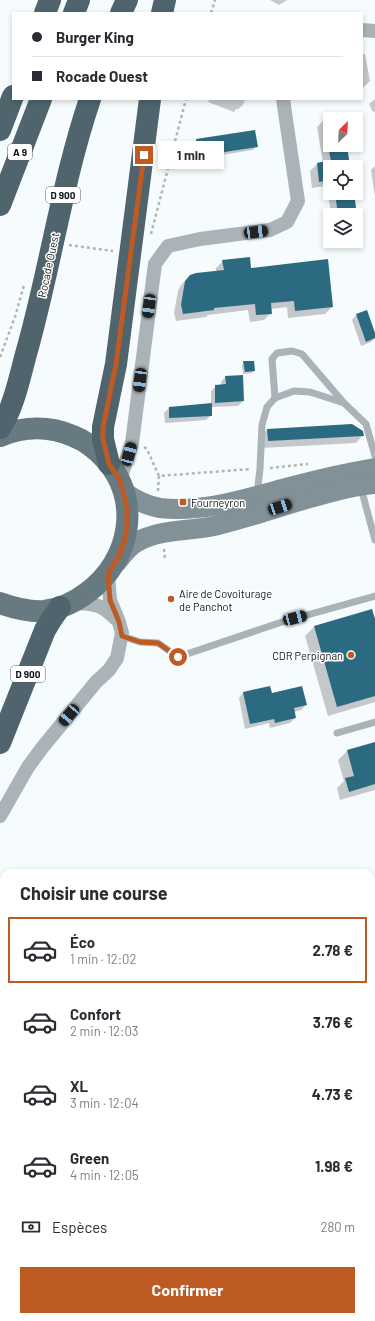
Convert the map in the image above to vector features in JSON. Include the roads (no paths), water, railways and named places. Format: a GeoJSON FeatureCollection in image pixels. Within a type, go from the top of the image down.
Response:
{"type":"FeatureCollection","features":[{"type":"Feature","properties":{"kind":"highway"},"geometry":{"type":"LineString","coordinates":[[45,12],[50,0]]}},
{"type":"Feature","properties":{"kind":"highway"},"geometry":{"type":"LineString","coordinates":[[74,12],[79,0]]}},
{"type":"Feature","properties":{"kind":"highway"},"geometry":{"type":"LineString","coordinates":[[121,12],[126,0]]}},
{"type":"Feature","properties":{"kind":"highway"},"geometry":{"type":"LineString","coordinates":[[162,12],[165,0]]}},
{"type":"Feature","properties":{"kind":"highway","name":"A 9"},"geometry":{"type":"LineString","coordinates":[[0,130],[12,99]]}},
{"type":"Feature","properties":{"kind":"highway","name":"A 9"},"geometry":{"type":"LineString","coordinates":[[0,204],[41,100]]}},
{"type":"Feature","properties":{"kind":"highway","name":"Rocade Ouest"},"geometry":{"type":"LineString","coordinates":[[0,428],[11,406],[32,334],[55,228],[78,138],[90,100]]}},
{"type":"Feature","properties":{"kind":"highway"},"geometry":{"type":"LineString","coordinates":[[118,479],[103,439],[103,427],[116,364],[150,100]]}},
{"type":"Feature","properties":{"kind":"highway","name":"D 900"},"geometry":{"type":"LineString","coordinates":[[0,743],[45,630],[51,620],[67,605]]}},
{"type":"Feature","properties":{"kind":"main road"},"geometry":{"type":"LineString","coordinates":[[0,436],[9,432],[27,428],[46,428],[64,432],[81,439],[96,450],[136,500],[158,508],[185,509],[222,504],[255,506],[307,498],[370,482]]}},
{"type":"Feature","properties":{"kind":"main road"},"geometry":{"type":"LineString","coordinates":[[0,603],[12,608],[31,611],[44,611],[67,605],[98,585],[131,545],[148,537],[161,533],[213,526],[255,506],[338,474],[375,468]]}},
{"type":"Feature","properties":{"kind":"main road"},"geometry":{"type":"LineString","coordinates":[[110,571],[120,554],[125,539],[127,523],[127,508],[118,479]]}},
{"type":"Feature","properties":{"kind":"street"},"geometry":{"type":"LineString","coordinates":[[363,30],[375,31]]}},
{"type":"Feature","properties":{"kind":"street"},"geometry":{"type":"LineString","coordinates":[[118,479],[131,448],[155,264],[168,246],[181,242],[200,238],[270,230],[287,222],[298,201],[283,100]]}},
{"type":"Feature","properties":{"kind":"street"},"geometry":{"type":"LineString","coordinates":[[0,816],[31,762],[96,682],[109,670],[117,658],[122,636],[119,622],[110,600],[110,571]]}},
{"type":"Feature","properties":{"kind":"street"},"geometry":{"type":"LineString","coordinates":[[67,605],[95,604],[105,609],[119,622]]}},
{"type":"Feature","properties":{"kind":"lane"},"geometry":{"type":"LineString","coordinates":[[275,398],[272,358],[277,353],[292,351],[302,354],[344,403],[366,424],[375,456]]}},
{"type":"Feature","properties":{"kind":"lane"},"geometry":{"type":"LineString","coordinates":[[255,506],[260,469],[262,425],[267,407],[275,398],[294,391],[310,392],[344,403]]}},
{"type":"Feature","properties":{"kind":"lane"},"geometry":{"type":"LineString","coordinates":[[307,498],[316,485],[365,478],[375,468]]}},
{"type":"Feature","properties":{"kind":"lane"},"geometry":{"type":"LineString","coordinates":[[370,482],[375,540]]}},
{"type":"Feature","properties":{"kind":"lane"},"geometry":{"type":"LineString","coordinates":[[122,636],[140,642],[160,640],[178,657],[282,622],[375,596]]}},
{"type":"Feature","properties":{"kind":"lane"},"geometry":{"type":"LineString","coordinates":[[337,733],[375,722]]}},
{"type":"Feature","properties":{"kind":"place","name":"Fourneyron"},"geometry":{"type":"Point","coordinates":[183,502]}},
{"type":"Feature","properties":{"kind":"place","name":"Aire de Covoiturage de Panchot"},"geometry":{"type":"Point","coordinates":[171,599]}},
{"type":"Feature","properties":{"kind":"place","name":"CDR Perpignan"},"geometry":{"type":"Point","coordinates":[351,655]}}]}
